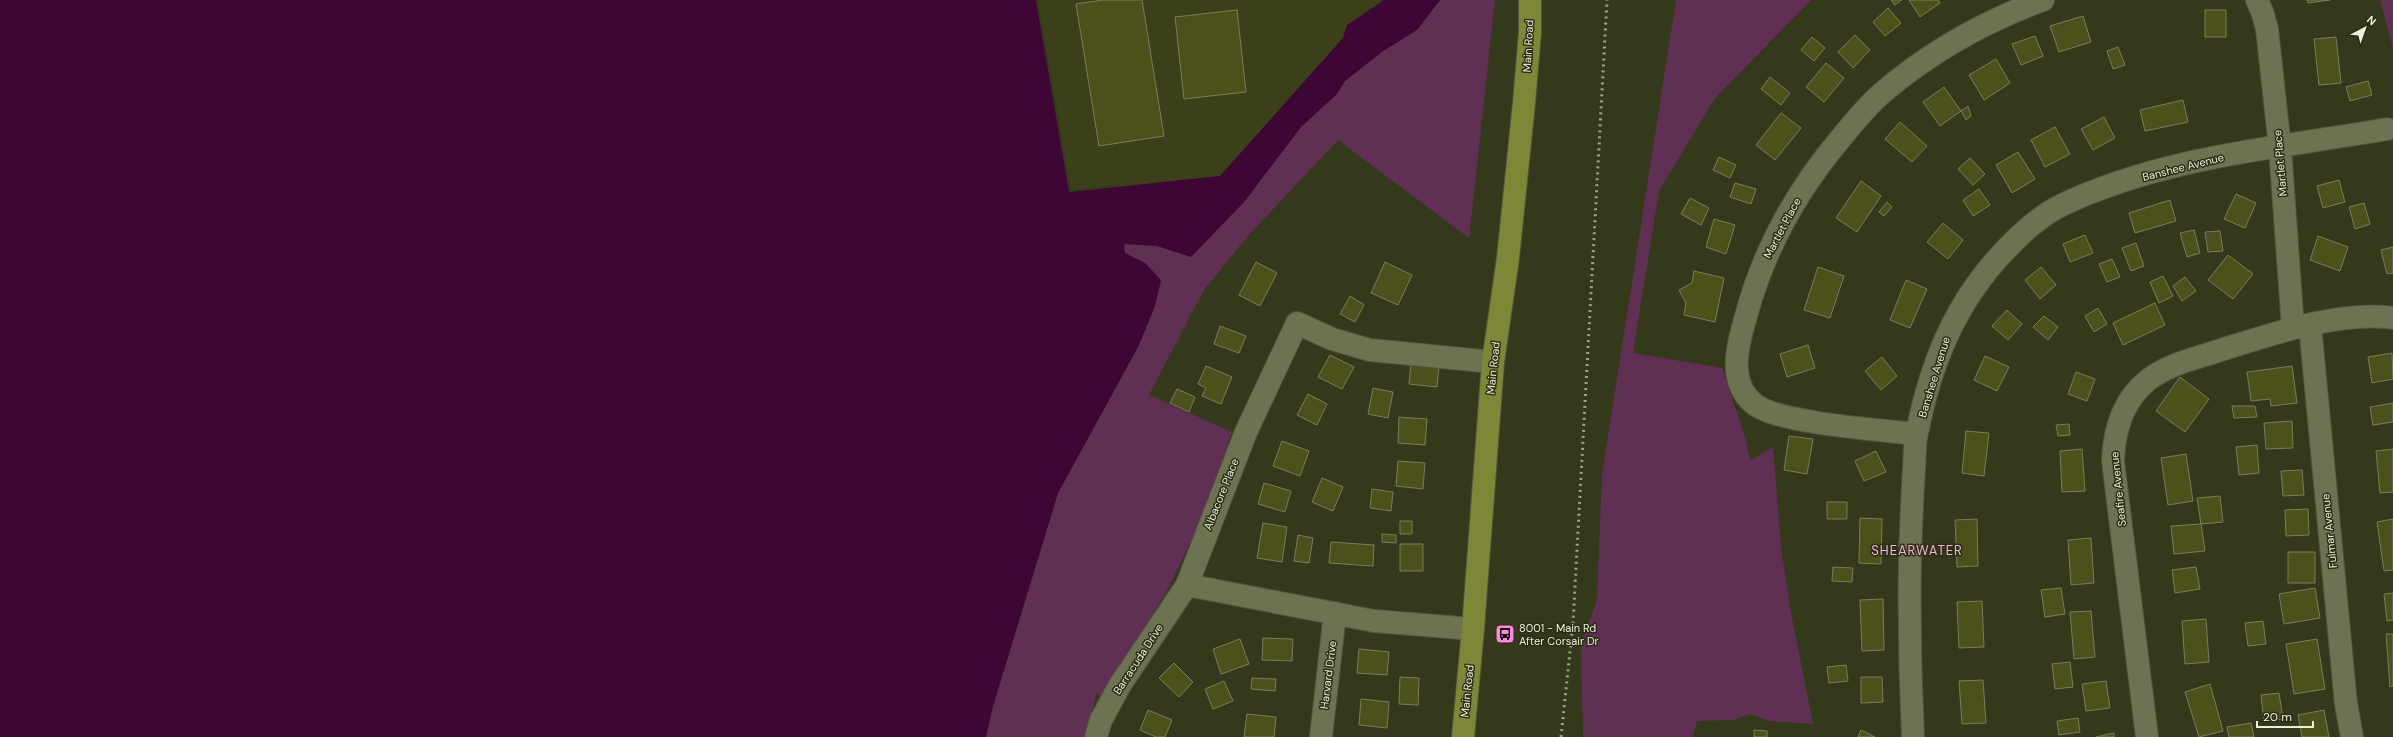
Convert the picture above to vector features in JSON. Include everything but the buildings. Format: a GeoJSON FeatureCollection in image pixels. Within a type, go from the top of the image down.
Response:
{"type":"FeatureCollection","features":[{"type":"Feature","properties":{"kind":"main road","name":"Main Road"},"geometry":{"type":"LineString","coordinates":[[1463,737],[1473,629],[1492,362],[1508,258],[1530,32],[1530,0]]}},
{"type":"Feature","properties":{"kind":"street","name":"Martlet Place"},"geometry":{"type":"LineString","coordinates":[[1916,434],[1794,419],[1770,413],[1751,402],[1737,378],[1736,351],[1753,290],[1778,231],[1808,180],[1856,119],[1881,93],[1944,48],[1990,22],[2043,0]]}},
{"type":"Feature","properties":{"kind":"street","name":"Martlet Place"},"geometry":{"type":"LineString","coordinates":[[2256,0],[2263,14],[2267,28],[2302,326]]}},
{"type":"Feature","properties":{"kind":"street","name":"Banshee Avenue"},"geometry":{"type":"LineString","coordinates":[[1913,737],[1909,647],[1911,519],[1916,434],[1941,347],[1957,313],[1975,284],[2001,254],[2043,216],[2078,198],[2113,184],[2177,166],[2244,152],[2280,148],[2387,129]]}},
{"type":"Feature","properties":{"kind":"street","name":"Seafire Avenue"},"geometry":{"type":"LineString","coordinates":[[2147,737],[2113,461],[2117,426],[2125,408],[2137,391],[2148,380],[2165,369],[2302,326],[2361,317],[2393,318]]}},
{"type":"Feature","properties":{"kind":"street","name":"Albacore Place"},"geometry":{"type":"LineString","coordinates":[[1186,585],[1246,432],[1297,323],[1332,339],[1370,350],[1492,362]]}},
{"type":"Feature","properties":{"kind":"street","name":"Fulmar Avenue"},"geometry":{"type":"LineString","coordinates":[[2302,326],[2346,704],[2352,737]]}},
{"type":"Feature","properties":{"kind":"street"},"geometry":{"type":"LineString","coordinates":[[1186,585],[1374,621],[1473,629]]}},
{"type":"Feature","properties":{"kind":"street","name":"Barracuda Drive"},"geometry":{"type":"LineString","coordinates":[[1096,737],[1101,720],[1120,685],[1186,585]]}},
{"type":"Feature","properties":{"kind":"street","name":"Harvard Drive"},"geometry":{"type":"LineString","coordinates":[[1321,737],[1335,613]]}},
{"type":"Feature","properties":{"kind":"shaded area"},"geometry":{"type":"Polygon","coordinates":[[[0,0],[1036,0],[1070,192],[1220,176],[1343,38],[1347,25],[1384,0],[1440,0],[1417,30],[1383,51],[1345,81],[1337,94],[1301,127],[1245,201],[1191,257],[1157,246],[1124,244],[1125,253],[1145,263],[1161,280],[1155,306],[1138,347],[1058,493],[993,706],[986,737],[0,737],[0,0]]]}},
{"type":"Feature","properties":{"kind":"shaded area"},"geometry":{"type":"Polygon","coordinates":[[[1036,0],[1384,0],[1347,25],[1343,38],[1220,176],[1069,192],[1036,0]]]}},
{"type":"Feature","properties":{"kind":"shaded area"},"geometry":{"type":"Polygon","coordinates":[[[1440,0],[1495,0],[1469,238],[1338,140],[1247,237],[1204,290],[1149,395],[1232,432],[1207,508],[1168,589],[1103,697],[1094,693],[1096,696],[1086,737],[986,737],[993,706],[1058,493],[1138,347],[1155,306],[1161,280],[1145,263],[1125,253],[1124,244],[1157,246],[1191,256],[1301,127],[1336,94],[1345,81],[1383,51],[1417,30],[1440,0]]]}},
{"type":"Feature","properties":{"kind":"shaded area"},"geometry":{"type":"Polygon","coordinates":[[[1676,0],[1811,0],[1715,98],[1659,191],[1633,353],[1722,368],[1746,440],[1750,461],[1773,447],[1781,547],[1791,613],[1813,724],[1770,721],[1750,714],[1733,720],[1697,721],[1693,737],[1583,737],[1581,645],[1597,600],[1602,475],[1676,0]]]}},
{"type":"Feature","properties":{"kind":"shaded area"},"geometry":{"type":"Polygon","coordinates":[[[2380,0],[2393,0],[2393,48],[2380,0]]]}},
{"type":"Feature","properties":{"kind":"pier"},"geometry":{"type":"Polygon","coordinates":[[[1036,0],[1038,0],[1071,190],[1119,184],[1120,186],[1069,192],[1036,0]]]}},
{"type":"Feature","properties":{"kind":"railway"},"geometry":{"type":"LineString","coordinates":[[1561,737],[1573,623],[1607,0]]}},
{"type":"Feature","properties":{"kind":"place","name":"8001 - Main Rd After Corsair Dr"},"geometry":{"type":"Point","coordinates":[1505,634]}},
{"type":"Feature","properties":{"kind":"district","name":"SHEARWATER"},"geometry":{"type":"Point","coordinates":[1917,550]}}]}
